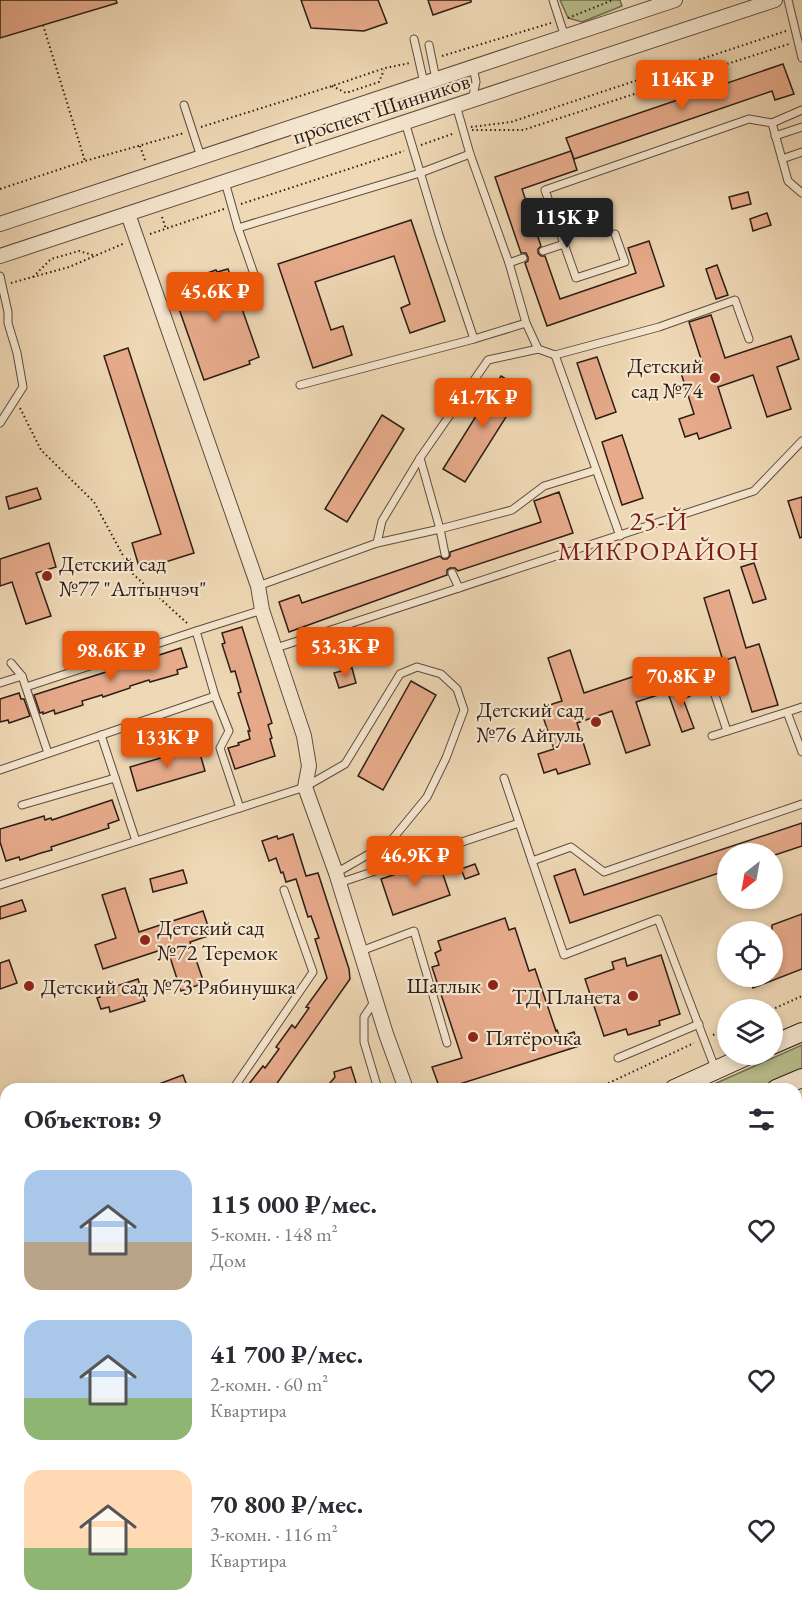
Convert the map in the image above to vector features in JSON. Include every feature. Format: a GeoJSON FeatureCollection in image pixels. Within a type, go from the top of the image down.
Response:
{"type":"FeatureCollection","features":[{"type":"Feature","properties":{"kind":"main road"},"geometry":{"type":"LineString","coordinates":[[783,1040],[802,1032]]}},
{"type":"Feature","properties":{"kind":"main road"},"geometry":{"type":"LineString","coordinates":[[688,1083],[729,1065]]}},
{"type":"Feature","properties":{"kind":"street","name":"проспект Шинников"},"geometry":{"type":"LineString","coordinates":[[0,224],[565,37],[641,7],[675,0]]}},
{"type":"Feature","properties":{"kind":"street","name":"проспект Шинников"},"geometry":{"type":"LineString","coordinates":[[0,256],[775,0]]}},
{"type":"Feature","properties":{"kind":"street"},"geometry":{"type":"LineString","coordinates":[[128,214],[258,586],[262,610],[304,736],[309,766],[305,787],[404,1083]]}},
{"type":"Feature","properties":{"kind":"lane"},"geometry":{"type":"LineString","coordinates":[[553,0],[565,37]]}},
{"type":"Feature","properties":{"kind":"lane"},"geometry":{"type":"LineString","coordinates":[[788,0],[802,58]]}},
{"type":"Feature","properties":{"kind":"lane"},"geometry":{"type":"LineString","coordinates":[[414,39],[419,62],[430,81]]}},
{"type":"Feature","properties":{"kind":"lane"},"geometry":{"type":"LineString","coordinates":[[429,45],[433,59],[430,81]]}},
{"type":"Feature","properties":{"kind":"lane"},"geometry":{"type":"LineString","coordinates":[[472,100],[476,82],[473,67]]}},
{"type":"Feature","properties":{"kind":"lane"},"geometry":{"type":"LineString","coordinates":[[184,105],[201,157]]}},
{"type":"Feature","properties":{"kind":"lane"},"geometry":{"type":"LineString","coordinates":[[456,105],[470,154],[509,263],[526,323],[538,349]]}},
{"type":"Feature","properties":{"kind":"lane"},"geometry":{"type":"LineString","coordinates":[[615,234],[625,262],[576,278],[545,190],[749,119],[771,123],[802,110]]}},
{"type":"Feature","properties":{"kind":"lane"},"geometry":{"type":"LineString","coordinates":[[405,122],[439,235],[474,339]]}},
{"type":"Feature","properties":{"kind":"lane"},"geometry":{"type":"LineString","coordinates":[[771,123],[788,181],[802,193]]}},
{"type":"Feature","properties":{"kind":"lane"},"geometry":{"type":"LineString","coordinates":[[775,136],[802,127]]}},
{"type":"Feature","properties":{"kind":"lane"},"geometry":{"type":"LineString","coordinates":[[782,159],[802,152]]}},
{"type":"Feature","properties":{"kind":"lane"},"geometry":{"type":"LineString","coordinates":[[238,228],[420,173],[470,154]]}},
{"type":"Feature","properties":{"kind":"lane"},"geometry":{"type":"LineString","coordinates":[[225,182],[254,274]]}},
{"type":"Feature","properties":{"kind":"lane"},"geometry":{"type":"LineString","coordinates":[[543,252],[564,244]]}},
{"type":"Feature","properties":{"kind":"lane"},"geometry":{"type":"LineString","coordinates":[[509,263],[523,258]]}},
{"type":"Feature","properties":{"kind":"lane"},"geometry":{"type":"LineString","coordinates":[[0,276],[23,387],[0,423]]}},
{"type":"Feature","properties":{"kind":"lane"},"geometry":{"type":"LineString","coordinates":[[377,543],[382,521],[420,458],[488,360],[538,349],[555,356],[659,327],[735,300],[748,339]]}},
{"type":"Feature","properties":{"kind":"lane"},"geometry":{"type":"LineString","coordinates":[[0,315],[8,312]]}},
{"type":"Feature","properties":{"kind":"lane"},"geometry":{"type":"LineString","coordinates":[[300,385],[526,323]]}},
{"type":"Feature","properties":{"kind":"lane"},"geometry":{"type":"LineString","coordinates":[[555,356],[620,536]]}},
{"type":"Feature","properties":{"kind":"lane"},"geometry":{"type":"LineString","coordinates":[[276,648],[754,491],[802,441]]}},
{"type":"Feature","properties":{"kind":"lane"},"geometry":{"type":"LineString","coordinates":[[420,458],[446,554]]}},
{"type":"Feature","properties":{"kind":"lane"},"geometry":{"type":"LineString","coordinates":[[258,586],[377,543],[512,510],[544,486],[596,470]]}},
{"type":"Feature","properties":{"kind":"lane"},"geometry":{"type":"LineString","coordinates":[[452,573],[459,588]]}},
{"type":"Feature","properties":{"kind":"lane"},"geometry":{"type":"LineString","coordinates":[[26,687],[262,610]]}},
{"type":"Feature","properties":{"kind":"lane"},"geometry":{"type":"LineString","coordinates":[[196,630],[215,696],[229,730],[220,748],[240,808]]}},
{"type":"Feature","properties":{"kind":"lane"},"geometry":{"type":"LineString","coordinates":[[11,663],[22,676],[48,753]]}},
{"type":"Feature","properties":{"kind":"lane"},"geometry":{"type":"LineString","coordinates":[[0,885],[305,787],[345,764],[400,674],[417,667],[441,674],[457,688],[464,710],[446,758],[427,797],[390,842],[337,878]]}},
{"type":"Feature","properties":{"kind":"lane"},"geometry":{"type":"LineString","coordinates":[[0,683],[22,676]]}},
{"type":"Feature","properties":{"kind":"lane"},"geometry":{"type":"LineString","coordinates":[[0,770],[215,696]]}},
{"type":"Feature","properties":{"kind":"lane"},"geometry":{"type":"LineString","coordinates":[[715,696],[727,731]]}},
{"type":"Feature","properties":{"kind":"lane"},"geometry":{"type":"LineString","coordinates":[[712,736],[802,707]]}},
{"type":"Feature","properties":{"kind":"lane"},"geometry":{"type":"LineString","coordinates":[[787,712],[802,752]]}},
{"type":"Feature","properties":{"kind":"lane"},"geometry":{"type":"LineString","coordinates":[[101,735],[136,841]]}},
{"type":"Feature","properties":{"kind":"lane"},"geometry":{"type":"LineString","coordinates":[[22,805],[115,778]]}},
{"type":"Feature","properties":{"kind":"lane"},"geometry":{"type":"LineString","coordinates":[[504,778],[564,955],[658,919],[716,1071]]}},
{"type":"Feature","properties":{"kind":"lane"},"geometry":{"type":"LineString","coordinates":[[532,861],[571,847],[604,872],[802,804]]}},
{"type":"Feature","properties":{"kind":"lane"},"geometry":{"type":"LineString","coordinates":[[337,878],[519,823]]}},
{"type":"Feature","properties":{"kind":"lane"},"geometry":{"type":"LineString","coordinates":[[237,1083],[313,972],[284,890]]}},
{"type":"Feature","properties":{"kind":"lane"},"geometry":{"type":"LineString","coordinates":[[361,951],[414,931],[447,1043]]}},
{"type":"Feature","properties":{"kind":"lane"},"geometry":{"type":"LineString","coordinates":[[376,1000],[364,1017],[364,1042],[376,1083]]}},
{"type":"Feature","properties":{"kind":"lane"},"geometry":{"type":"LineString","coordinates":[[618,1058],[699,1024]]}},
{"type":"Feature","properties":{"kind":"path"},"geometry":{"type":"LineString","coordinates":[[433,59],[560,21],[613,0]]}},
{"type":"Feature","properties":{"kind":"path"},"geometry":{"type":"LineString","coordinates":[[43,25],[85,161]]}},
{"type":"Feature","properties":{"kind":"path"},"geometry":{"type":"LineString","coordinates":[[463,130],[473,126],[511,122],[795,28]]}},
{"type":"Feature","properties":{"kind":"path"},"geometry":{"type":"LineString","coordinates":[[463,130],[530,129],[798,41]]}},
{"type":"Feature","properties":{"kind":"path"},"geometry":{"type":"LineString","coordinates":[[0,189],[385,68],[419,62]]}},
{"type":"Feature","properties":{"kind":"path"},"geometry":{"type":"LineString","coordinates":[[332,86],[346,93],[368,86],[379,82],[385,68]]}},
{"type":"Feature","properties":{"kind":"path"},"geometry":{"type":"LineString","coordinates":[[32,277],[51,260],[79,250],[96,256]]}},
{"type":"Feature","properties":{"kind":"path"},"geometry":{"type":"LineString","coordinates":[[15,399],[41,450],[94,502],[133,574],[196,630]]}},
{"type":"Feature","properties":{"kind":"path"},"geometry":{"type":"LineString","coordinates":[[783,1005],[802,996]]}},
{"type":"Feature","properties":{"kind":"path"},"geometry":{"type":"LineString","coordinates":[[609,1083],[717,1033]]}},
{"type":"Feature","properties":{"kind":"green space"},"geometry":{"type":"Polygon","coordinates":[[[560,0],[620,0],[622,6],[582,22],[568,18],[560,0]]]}},
{"type":"Feature","properties":{"kind":"green space"},"geometry":{"type":"Polygon","coordinates":[[[802,1045],[802,1075],[783,1083],[716,1083],[757,1065],[783,1065],[783,1053],[802,1045]]]}},
{"type":"Feature","properties":{"kind":"building"},"geometry":{"type":"Polygon","coordinates":[[[0,0],[116,0],[117,3],[0,38],[0,0]]]}},
{"type":"Feature","properties":{"kind":"building"},"geometry":{"type":"Polygon","coordinates":[[[301,0],[378,0],[387,23],[364,31],[311,28],[301,0]]]}},
{"type":"Feature","properties":{"kind":"building"},"geometry":{"type":"Polygon","coordinates":[[[428,0],[471,0],[471,2],[433,15],[428,0]]]}},
{"type":"Feature","properties":{"kind":"building"},"geometry":{"type":"Polygon","coordinates":[[[783,64],[794,94],[775,100],[772,91],[574,159],[566,138],[783,64]]]}},
{"type":"Feature","properties":{"kind":"building"},"geometry":{"type":"Polygon","coordinates":[[[571,151],[577,170],[522,189],[541,246],[538,253],[545,256],[560,299],[636,273],[628,248],[649,241],[664,286],[547,326],[525,263],[528,257],[526,253],[521,253],[495,177],[571,151]]]}},
{"type":"Feature","properties":{"kind":"building"},"geometry":{"type":"Polygon","coordinates":[[[748,192],[751,204],[732,209],[729,197],[748,192]]]}},
{"type":"Feature","properties":{"kind":"building"},"geometry":{"type":"Polygon","coordinates":[[[767,213],[771,225],[753,231],[750,219],[767,213]]]}},
{"type":"Feature","properties":{"kind":"building"},"geometry":{"type":"Polygon","coordinates":[[[411,220],[445,321],[410,333],[401,308],[410,304],[394,256],[315,282],[331,330],[343,326],[352,355],[313,368],[278,264],[411,220]]]}},
{"type":"Feature","properties":{"kind":"building"},"geometry":{"type":"Polygon","coordinates":[[[717,265],[728,295],[716,299],[706,269],[717,265]]]}},
{"type":"Feature","properties":{"kind":"building"},"geometry":{"type":"Polygon","coordinates":[[[228,269],[259,357],[249,361],[250,364],[204,380],[171,286],[216,270],[217,272],[228,269]]]}},
{"type":"Feature","properties":{"kind":"building"},"geometry":{"type":"Polygon","coordinates":[[[711,315],[725,358],[791,336],[799,359],[777,367],[791,409],[767,417],[753,375],[718,387],[731,428],[699,439],[697,433],[685,437],[679,419],[694,414],[681,373],[703,365],[689,322],[711,315]]]}},
{"type":"Feature","properties":{"kind":"building"},"geometry":{"type":"Polygon","coordinates":[[[128,348],[194,553],[140,570],[132,543],[161,534],[104,356],[128,348]]]}},
{"type":"Feature","properties":{"kind":"building"},"geometry":{"type":"Polygon","coordinates":[[[597,357],[616,412],[596,419],[577,363],[597,357]]]}},
{"type":"Feature","properties":{"kind":"building"},"geometry":{"type":"Polygon","coordinates":[[[501,376],[523,390],[465,482],[443,469],[501,376]]]}},
{"type":"Feature","properties":{"kind":"building"},"geometry":{"type":"Polygon","coordinates":[[[382,415],[404,429],[347,522],[325,509],[382,415]]]}},
{"type":"Feature","properties":{"kind":"building"},"geometry":{"type":"Polygon","coordinates":[[[622,435],[643,498],[622,505],[602,442],[622,435]]]}},
{"type":"Feature","properties":{"kind":"building"},"geometry":{"type":"Polygon","coordinates":[[[37,488],[41,499],[9,509],[6,497],[37,488]]]}},
{"type":"Feature","properties":{"kind":"building"},"geometry":{"type":"Polygon","coordinates":[[[559,492],[573,533],[458,571],[450,568],[447,570],[447,575],[289,632],[279,602],[299,595],[302,603],[440,556],[447,559],[450,552],[541,522],[534,501],[559,492]]]}},
{"type":"Feature","properties":{"kind":"building"},"geometry":{"type":"Polygon","coordinates":[[[802,497],[802,537],[800,538],[788,501],[802,497]]]}},
{"type":"Feature","properties":{"kind":"building"},"geometry":{"type":"Polygon","coordinates":[[[49,543],[56,567],[36,573],[51,616],[26,624],[12,582],[0,586],[0,559],[49,543]]]}},
{"type":"Feature","properties":{"kind":"building"},"geometry":{"type":"Polygon","coordinates":[[[754,563],[766,599],[753,603],[741,567],[754,563]]]}},
{"type":"Feature","properties":{"kind":"building"},"geometry":{"type":"Polygon","coordinates":[[[729,590],[746,648],[759,644],[778,705],[752,712],[735,657],[723,661],[704,598],[729,590]]]}},
{"type":"Feature","properties":{"kind":"building"},"geometry":{"type":"Polygon","coordinates":[[[242,627],[272,723],[268,725],[275,756],[235,769],[228,748],[250,739],[248,731],[250,731],[238,693],[241,692],[235,671],[231,672],[222,644],[225,643],[222,633],[242,627]]]}},
{"type":"Feature","properties":{"kind":"building"},"geometry":{"type":"Polygon","coordinates":[[[181,648],[187,667],[177,670],[178,674],[150,682],[149,680],[103,697],[102,695],[82,701],[83,705],[55,714],[54,710],[40,713],[34,695],[181,648]]]}},
{"type":"Feature","properties":{"kind":"building"},"geometry":{"type":"Polygon","coordinates":[[[570,650],[584,693],[650,671],[658,695],[636,702],[650,745],[626,753],[612,711],[577,723],[590,764],[558,774],[556,769],[544,773],[538,754],[554,749],[540,708],[562,701],[548,658],[570,650]]]}},
{"type":"Feature","properties":{"kind":"building"},"geometry":{"type":"Polygon","coordinates":[[[352,668],[356,683],[339,688],[334,673],[352,668]]]}},
{"type":"Feature","properties":{"kind":"building"},"geometry":{"type":"Polygon","coordinates":[[[411,681],[436,695],[383,790],[358,776],[411,681]]]}},
{"type":"Feature","properties":{"kind":"building"},"geometry":{"type":"Polygon","coordinates":[[[686,686],[690,696],[683,699],[694,728],[682,732],[668,693],[686,686]]]}},
{"type":"Feature","properties":{"kind":"building"},"geometry":{"type":"Polygon","coordinates":[[[19,693],[21,699],[24,699],[30,716],[9,723],[8,720],[0,722],[0,699],[19,693]]]}},
{"type":"Feature","properties":{"kind":"building"},"geometry":{"type":"Polygon","coordinates":[[[198,747],[205,771],[137,791],[130,767],[198,747]]]}},
{"type":"Feature","properties":{"kind":"building"},"geometry":{"type":"Polygon","coordinates":[[[112,800],[119,820],[108,824],[109,828],[51,847],[52,850],[20,860],[19,857],[6,861],[0,842],[0,829],[44,816],[45,820],[51,818],[52,820],[112,800]]]}},
{"type":"Feature","properties":{"kind":"building"},"geometry":{"type":"Polygon","coordinates":[[[802,823],[802,846],[783,852],[783,843],[741,843],[802,823]]]}},
{"type":"Feature","properties":{"kind":"building"},"geometry":{"type":"Polygon","coordinates":[[[293,834],[306,876],[318,873],[349,969],[350,979],[277,1083],[250,1083],[279,1049],[276,1047],[292,1025],[295,1028],[309,1008],[306,1007],[327,978],[315,939],[319,938],[311,916],[308,917],[296,879],[286,882],[276,858],[269,861],[262,841],[277,836],[278,839],[293,834]]]}},
{"type":"Feature","properties":{"kind":"building"},"geometry":{"type":"Polygon","coordinates":[[[717,851],[717,874],[570,923],[554,876],[575,869],[584,895],[717,851]]]}},
{"type":"Feature","properties":{"kind":"building"},"geometry":{"type":"Polygon","coordinates":[[[438,860],[450,895],[393,915],[381,879],[438,860]]]}},
{"type":"Feature","properties":{"kind":"building"},"geometry":{"type":"Polygon","coordinates":[[[475,864],[479,874],[465,879],[461,869],[475,864]]]}},
{"type":"Feature","properties":{"kind":"building"},"geometry":{"type":"Polygon","coordinates":[[[183,870],[187,883],[153,892],[150,879],[183,870]]]}},
{"type":"Feature","properties":{"kind":"building"},"geometry":{"type":"Polygon","coordinates":[[[125,888],[139,932],[203,911],[211,935],[190,942],[204,983],[181,991],[167,948],[103,969],[95,945],[116,938],[102,895],[125,888]]]}},
{"type":"Feature","properties":{"kind":"building"},"geometry":{"type":"Polygon","coordinates":[[[22,900],[26,911],[0,919],[0,907],[22,900]]]}},
{"type":"Feature","properties":{"kind":"building"},"geometry":{"type":"Polygon","coordinates":[[[802,914],[802,969],[783,976],[783,921],[802,914]]]}},
{"type":"Feature","properties":{"kind":"building","name":"Шатлык"},"geometry":{"type":"Polygon","coordinates":[[[505,918],[509,930],[515,928],[529,971],[535,969],[556,1031],[560,1037],[574,1032],[579,1046],[463,1083],[438,1083],[432,1067],[462,1058],[432,967],[439,965],[435,953],[441,950],[438,941],[505,918]]]}},
{"type":"Feature","properties":{"kind":"building","name":"ТД Планета"},"geometry":{"type":"Polygon","coordinates":[[[661,955],[680,1014],[659,1021],[660,1025],[628,1035],[626,1029],[604,1036],[585,979],[614,969],[612,962],[625,958],[627,966],[661,955]]]}},
{"type":"Feature","properties":{"kind":"building"},"geometry":{"type":"Polygon","coordinates":[[[9,960],[17,983],[0,989],[0,963],[9,960]]]}},
{"type":"Feature","properties":{"kind":"building"},"geometry":{"type":"Polygon","coordinates":[[[138,979],[145,1001],[110,1012],[109,1007],[101,1009],[97,998],[100,997],[98,992],[138,979]]]}},
{"type":"Feature","properties":{"kind":"building"},"geometry":{"type":"Polygon","coordinates":[[[351,1067],[356,1083],[330,1083],[335,1077],[334,1072],[351,1067]]]}},
{"type":"Feature","properties":{"kind":"building"},"geometry":{"type":"Polygon","coordinates":[[[183,1075],[186,1083],[161,1083],[183,1075]]]}},
{"type":"Feature","properties":{"kind":"place","name":"Детский сад №74"},"geometry":{"type":"Point","coordinates":[715,378]}},
{"type":"Feature","properties":{"kind":"place","name":"Детский сад №77 \"Алтынчэч\""},"geometry":{"type":"Point","coordinates":[47,576]}},
{"type":"Feature","properties":{"kind":"place","name":"Детский сад №76 Айгуль"},"geometry":{"type":"Point","coordinates":[596,722]}},
{"type":"Feature","properties":{"kind":"place","name":"Детский сад №72 Теремок"},"geometry":{"type":"Point","coordinates":[145,940]}},
{"type":"Feature","properties":{"kind":"place","name":"Шатлык"},"geometry":{"type":"Point","coordinates":[493,985]}},
{"type":"Feature","properties":{"kind":"place","name":"Детский сад №73 Рябинушка"},"geometry":{"type":"Point","coordinates":[29,986]}},
{"type":"Feature","properties":{"kind":"place","name":"ТД Планета"},"geometry":{"type":"Point","coordinates":[633,996]}},
{"type":"Feature","properties":{"kind":"place","name":"Пятёрочка"},"geometry":{"type":"Point","coordinates":[473,1037]}},
{"type":"Feature","properties":{"kind":"district","name":"25-Й МИКРОРАЙОН"},"geometry":{"type":"Point","coordinates":[659,536]}}]}
